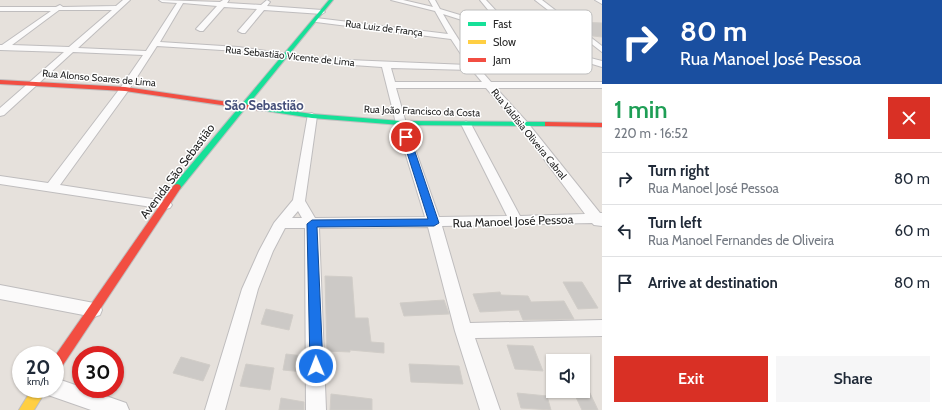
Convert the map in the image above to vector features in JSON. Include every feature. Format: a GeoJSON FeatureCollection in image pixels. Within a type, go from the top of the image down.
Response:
{"type":"FeatureCollection","features":[{"type":"Feature","properties":{"kind":"main road","name":"Avenida São Sebastião"},"geometry":{"type":"LineString","coordinates":[[64,354],[165,205],[242,106],[316,20],[331,0]]}},
{"type":"Feature","properties":{"kind":"main road","name":"Rua Alonso Soares de Lima"},"geometry":{"type":"LineString","coordinates":[[0,82],[125,89],[242,106]]}},
{"type":"Feature","properties":{"kind":"main road","name":"Rua João Francisco da Costa"},"geometry":{"type":"LineString","coordinates":[[242,106],[312,116],[401,123],[602,125]]}},
{"type":"Feature","properties":{"kind":"main road"},"geometry":{"type":"LineString","coordinates":[[26,410],[34,398]]}},
{"type":"Feature","properties":{"kind":"street"},"geometry":{"type":"LineString","coordinates":[[2,48],[67,0]]}},
{"type":"Feature","properties":{"kind":"street"},"geometry":{"type":"LineString","coordinates":[[0,113],[73,50],[127,0]]}},
{"type":"Feature","properties":{"kind":"street"},"geometry":{"type":"LineString","coordinates":[[162,0],[224,2],[322,12]]}},
{"type":"Feature","properties":{"kind":"street"},"geometry":{"type":"LineString","coordinates":[[52,188],[125,89],[182,0]]}},
{"type":"Feature","properties":{"kind":"street"},"geometry":{"type":"LineString","coordinates":[[242,31],[269,0]]}},
{"type":"Feature","properties":{"kind":"street"},"geometry":{"type":"LineString","coordinates":[[394,0],[439,9],[460,16]]}},
{"type":"Feature","properties":{"kind":"street","name":"Rua Valdisia Oliveira Cabral"},"geometry":{"type":"LineString","coordinates":[[432,0],[439,9],[460,47]]}},
{"type":"Feature","properties":{"kind":"street"},"geometry":{"type":"LineString","coordinates":[[483,0],[492,10]]}},
{"type":"Feature","properties":{"kind":"street"},"geometry":{"type":"LineString","coordinates":[[538,0],[551,10]]}},
{"type":"Feature","properties":{"kind":"street"},"geometry":{"type":"LineString","coordinates":[[598,0],[602,2]]}},
{"type":"Feature","properties":{"kind":"street"},"geometry":{"type":"LineString","coordinates":[[200,29],[224,2]]}},
{"type":"Feature","properties":{"kind":"street"},"geometry":{"type":"LineString","coordinates":[[0,9],[118,8]]}},
{"type":"Feature","properties":{"kind":"street","name":"Rua Luiz de França"},"geometry":{"type":"LineString","coordinates":[[316,20],[453,37]]}},
{"type":"Feature","properties":{"kind":"street"},"geometry":{"type":"LineString","coordinates":[[592,42],[602,50]]}},
{"type":"Feature","properties":{"kind":"street","name":"Rua Sebastião Vicente de Lima"},"geometry":{"type":"LineString","coordinates":[[154,44],[230,49],[311,60],[386,65],[460,68]]}},
{"type":"Feature","properties":{"kind":"street"},"geometry":{"type":"LineString","coordinates":[[2,48],[148,53]]}},
{"type":"Feature","properties":{"kind":"street"},"geometry":{"type":"LineString","coordinates":[[592,61],[602,64]]}},
{"type":"Feature","properties":{"kind":"street"},"geometry":{"type":"LineString","coordinates":[[386,65],[401,123],[434,223],[464,331],[490,410]]}},
{"type":"Feature","properties":{"kind":"street","name":"Rua Valdisia Oliveira Cabral"},"geometry":{"type":"LineString","coordinates":[[480,74],[523,124],[600,221]]}},
{"type":"Feature","properties":{"kind":"street"},"geometry":{"type":"LineString","coordinates":[[391,85],[602,85]]}},
{"type":"Feature","properties":{"kind":"street"},"geometry":{"type":"LineString","coordinates":[[592,85],[602,94]]}},
{"type":"Feature","properties":{"kind":"street"},"geometry":{"type":"LineString","coordinates":[[215,410],[250,289],[280,223],[299,201],[312,116]]}},
{"type":"Feature","properties":{"kind":"street"},"geometry":{"type":"LineString","coordinates":[[466,124],[516,222]]}},
{"type":"Feature","properties":{"kind":"street"},"geometry":{"type":"LineString","coordinates":[[3,184],[52,188],[165,205]]}},
{"type":"Feature","properties":{"kind":"street"},"geometry":{"type":"LineString","coordinates":[[299,201],[312,224],[316,309],[316,410]]}},
{"type":"Feature","properties":{"kind":"street","name":"Rua Manoel José Pessoa"},"geometry":{"type":"LineString","coordinates":[[280,223],[600,221]]}},
{"type":"Feature","properties":{"kind":"street"},"geometry":{"type":"LineString","coordinates":[[0,292],[94,310]]}},
{"type":"Feature","properties":{"kind":"street"},"geometry":{"type":"LineString","coordinates":[[464,331],[602,328]]}},
{"type":"Feature","properties":{"kind":"street"},"geometry":{"type":"LineString","coordinates":[[64,391],[119,410]]}},
{"type":"Feature","properties":{"kind":"building"},"geometry":{"type":"Polygon","coordinates":[[[592,23],[602,23],[602,37],[593,36],[592,23]]]}},
{"type":"Feature","properties":{"kind":"building"},"geometry":{"type":"Polygon","coordinates":[[[325,276],[352,277],[355,318],[368,318],[371,342],[384,343],[384,353],[350,350],[350,352],[327,351],[325,276]]]}},
{"type":"Feature","properties":{"kind":"building"},"geometry":{"type":"Polygon","coordinates":[[[563,282],[582,282],[598,308],[578,309],[563,282]]]}},
{"type":"Feature","properties":{"kind":"building"},"geometry":{"type":"Polygon","coordinates":[[[500,292],[501,295],[528,296],[531,302],[564,301],[574,319],[523,320],[519,310],[480,312],[473,294],[500,292]]]}},
{"type":"Feature","properties":{"kind":"building"},"geometry":{"type":"Polygon","coordinates":[[[444,300],[449,314],[404,316],[400,303],[444,300]]]}},
{"type":"Feature","properties":{"kind":"building"},"geometry":{"type":"Polygon","coordinates":[[[266,309],[293,315],[289,330],[261,324],[266,309]]]}},
{"type":"Feature","properties":{"kind":"building"},"geometry":{"type":"Polygon","coordinates":[[[507,345],[533,346],[543,371],[515,369],[507,345]]]}},
{"type":"Feature","properties":{"kind":"building"},"geometry":{"type":"Polygon","coordinates":[[[286,354],[304,356],[304,372],[283,370],[286,354]]]}},
{"type":"Feature","properties":{"kind":"building"},"geometry":{"type":"Polygon","coordinates":[[[181,357],[210,365],[203,381],[173,373],[181,357]]]}},
{"type":"Feature","properties":{"kind":"building"},"geometry":{"type":"Polygon","coordinates":[[[246,364],[274,368],[270,390],[240,386],[246,364]]]}},
{"type":"Feature","properties":{"kind":"building"},"geometry":{"type":"Polygon","coordinates":[[[409,364],[459,366],[463,384],[411,382],[409,364]]]}},
{"type":"Feature","properties":{"kind":"building"},"geometry":{"type":"Polygon","coordinates":[[[517,393],[546,396],[551,410],[521,408],[517,393]]]}},
{"type":"Feature","properties":{"kind":"building"},"geometry":{"type":"Polygon","coordinates":[[[590,393],[598,410],[582,410],[576,398],[590,398],[590,393]]]}},
{"type":"Feature","properties":{"kind":"building"},"geometry":{"type":"Polygon","coordinates":[[[331,394],[372,399],[372,410],[330,410],[331,394]]]}},
{"type":"Feature","properties":{"kind":"building"},"geometry":{"type":"Polygon","coordinates":[[[281,398],[304,402],[304,410],[279,410],[281,398]]]}},
{"type":"Feature","properties":{"kind":"traffic: fast"},"geometry":{"type":"LineString","coordinates":[[177,187],[331,0]]}},
{"type":"Feature","properties":{"kind":"traffic: fast"},"geometry":{"type":"LineString","coordinates":[[262,109],[312,116],[401,123],[548,124]]}},
{"type":"Feature","properties":{"kind":"traffic: slow"},"geometry":{"type":"LineString","coordinates":[[26,410],[34,398]]}},
{"type":"Feature","properties":{"kind":"traffic: jam"},"geometry":{"type":"LineString","coordinates":[[0,82],[125,89],[262,109]]}},
{"type":"Feature","properties":{"kind":"traffic: jam"},"geometry":{"type":"LineString","coordinates":[[548,124],[602,125]]}},
{"type":"Feature","properties":{"kind":"traffic: jam"},"geometry":{"type":"LineString","coordinates":[[64,354],[177,187]]}},
{"type":"Feature","properties":{"kind":"district","name":"São Sebastião"},"geometry":{"type":"Point","coordinates":[264,105]}},
{"type":"Feature","properties":{"kind":"route"},"geometry":{"type":"LineString","coordinates":[[316,366],[316,309],[312,224],[434,223],[406,137]]}}]}
